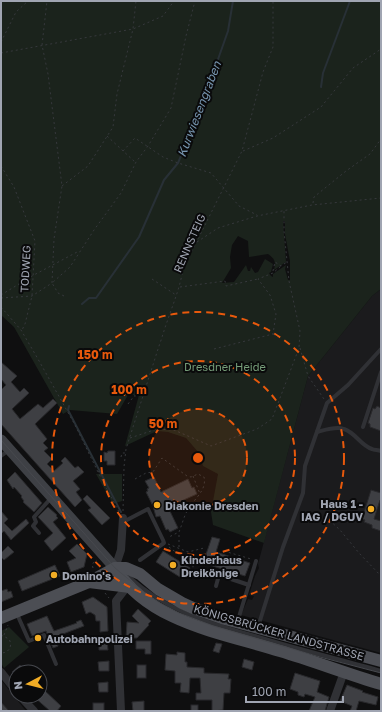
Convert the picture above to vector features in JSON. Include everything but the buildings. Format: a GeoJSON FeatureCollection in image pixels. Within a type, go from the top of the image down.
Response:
{"type":"FeatureCollection","features":[{"type":"Feature","properties":{"kind":"main road"},"geometry":{"type":"LineString","coordinates":[[1,440],[5,453],[52,497],[115,568],[122,579],[125,591]]}},
{"type":"Feature","properties":{"kind":"main road","name":"KÖNIGSBRÜCKER LANDSTRASSE"},"geometry":{"type":"LineString","coordinates":[[115,568],[126,568],[140,574],[158,588],[193,608],[237,623],[258,627],[381,661]]}},
{"type":"Feature","properties":{"kind":"main road"},"geometry":{"type":"LineString","coordinates":[[5,621],[16,612],[89,582],[115,568]]}},
{"type":"Feature","properties":{"kind":"main road"},"geometry":{"type":"LineString","coordinates":[[89,582],[116,585],[125,591]]}},
{"type":"Feature","properties":{"kind":"main road","name":"KÖNIGSBRÜCKER LANDSTRASSE"},"geometry":{"type":"LineString","coordinates":[[125,591],[176,618],[198,626],[269,647],[381,684]]}},
{"type":"Feature","properties":{"kind":"street"},"geometry":{"type":"LineString","coordinates":[[115,568],[121,550],[122,518]]}},
{"type":"Feature","properties":{"kind":"street"},"geometry":{"type":"LineString","coordinates":[[121,711],[116,601],[125,591]]}},
{"type":"Feature","properties":{"kind":"street"},"geometry":{"type":"LineString","coordinates":[[1,672],[8,681]]}},
{"type":"Feature","properties":{"kind":"street"},"geometry":{"type":"LineString","coordinates":[[330,711],[344,672]]}},
{"type":"Feature","properties":{"kind":"lane"},"geometry":{"type":"LineString","coordinates":[[258,627],[303,493],[305,466],[316,432],[328,403],[348,385],[381,349]]}},
{"type":"Feature","properties":{"kind":"lane"},"geometry":{"type":"LineString","coordinates":[[363,427],[381,372]]}},
{"type":"Feature","properties":{"kind":"lane"},"geometry":{"type":"LineString","coordinates":[[316,432],[343,428],[353,433],[362,443],[372,449],[381,451]]}},
{"type":"Feature","properties":{"kind":"lane"},"geometry":{"type":"LineString","coordinates":[[39,533],[33,526],[36,522],[34,516],[52,497]]}},
{"type":"Feature","properties":{"kind":"lane"},"geometry":{"type":"LineString","coordinates":[[122,518],[148,509],[163,542],[140,560]]}},
{"type":"Feature","properties":{"kind":"lane"},"geometry":{"type":"LineString","coordinates":[[237,623],[256,561]]}},
{"type":"Feature","properties":{"kind":"lane"},"geometry":{"type":"LineString","coordinates":[[115,568],[121,570],[149,594],[179,611],[198,619],[313,653],[381,671]]}},
{"type":"Feature","properties":{"kind":"lane"},"geometry":{"type":"LineString","coordinates":[[216,586],[219,575],[249,585]]}},
{"type":"Feature","properties":{"kind":"lane"},"geometry":{"type":"LineString","coordinates":[[125,591],[149,594]]}},
{"type":"Feature","properties":{"kind":"lane"},"geometry":{"type":"LineString","coordinates":[[16,612],[29,641],[44,635],[56,664]]}},
{"type":"Feature","properties":{"kind":"path"},"geometry":{"type":"LineString","coordinates":[[1,42],[16,12],[28,1]]}},
{"type":"Feature","properties":{"kind":"path"},"geometry":{"type":"LineString","coordinates":[[47,1],[42,45],[48,74],[62,186],[54,239],[52,283],[58,293],[64,296]]}},
{"type":"Feature","properties":{"kind":"path"},"geometry":{"type":"LineString","coordinates":[[62,186],[88,166],[113,127],[117,94],[134,29],[136,1]]}},
{"type":"Feature","properties":{"kind":"path"},"geometry":{"type":"LineString","coordinates":[[1,53],[134,29],[163,16],[174,1]]}},
{"type":"Feature","properties":{"kind":"path"},"geometry":{"type":"LineString","coordinates":[[1,298],[32,296],[52,283],[70,267],[94,230],[121,193],[136,162],[148,146],[171,108],[195,1]]}},
{"type":"Feature","properties":{"kind":"path","name":"RENNSTEIG"},"geometry":{"type":"LineString","coordinates":[[122,518],[126,453],[130,438],[176,295],[180,287],[184,270],[196,242],[242,152],[263,72],[272,48],[274,1]]}},
{"type":"Feature","properties":{"kind":"path"},"geometry":{"type":"LineString","coordinates":[[242,152],[272,138],[321,107],[354,68],[381,49]]}},
{"type":"Feature","properties":{"kind":"path"},"geometry":{"type":"LineString","coordinates":[[107,136],[136,162]]}},
{"type":"Feature","properties":{"kind":"path"},"geometry":{"type":"LineString","coordinates":[[123,151],[135,138],[163,157],[211,173],[239,206],[257,216]]}},
{"type":"Feature","properties":{"kind":"path"},"geometry":{"type":"LineString","coordinates":[[312,204],[314,197],[370,154],[381,139]]}},
{"type":"Feature","properties":{"kind":"path","name":"TODWEG"},"geometry":{"type":"LineString","coordinates":[[1,166],[14,187],[35,241],[32,296],[25,324],[21,330]]}},
{"type":"Feature","properties":{"kind":"path"},"geometry":{"type":"LineString","coordinates":[[196,242],[218,228],[257,216],[312,204],[381,198]]}},
{"type":"Feature","properties":{"kind":"path"},"geometry":{"type":"LineString","coordinates":[[284,211],[284,232],[291,289],[300,330],[300,348],[308,376],[328,403]]}},
{"type":"Feature","properties":{"kind":"path"},"geometry":{"type":"LineString","coordinates":[[1,295],[32,276],[81,250]]}},
{"type":"Feature","properties":{"kind":"path"},"geometry":{"type":"LineString","coordinates":[[273,273],[275,262],[281,266]]}},
{"type":"Feature","properties":{"kind":"path"},"geometry":{"type":"LineString","coordinates":[[180,287],[225,281],[226,286],[258,279],[273,273],[288,262]]}},
{"type":"Feature","properties":{"kind":"path"},"geometry":{"type":"LineString","coordinates":[[152,279],[176,295]]}},
{"type":"Feature","properties":{"kind":"path"},"geometry":{"type":"LineString","coordinates":[[258,279],[270,295],[276,314],[273,334]]}},
{"type":"Feature","properties":{"kind":"path"},"geometry":{"type":"LineString","coordinates":[[1,307],[21,330],[75,425],[122,518]]}},
{"type":"Feature","properties":{"kind":"path"},"geometry":{"type":"LineString","coordinates":[[214,349],[273,334],[278,337]]}},
{"type":"Feature","properties":{"kind":"path"},"geometry":{"type":"LineString","coordinates":[[130,438],[156,429],[174,430],[211,446],[257,429],[272,418],[300,348]]}},
{"type":"Feature","properties":{"kind":"path"},"geometry":{"type":"LineString","coordinates":[[128,404],[134,396],[143,396]]}},
{"type":"Feature","properties":{"kind":"path"},"geometry":{"type":"LineString","coordinates":[[121,457],[122,453],[126,453]]}},
{"type":"Feature","properties":{"kind":"path"},"geometry":{"type":"LineString","coordinates":[[135,479],[146,473],[153,472],[162,458],[187,476],[198,474],[204,477],[205,480],[200,494],[188,508],[179,532],[179,548]]}},
{"type":"Feature","properties":{"kind":"path"},"geometry":{"type":"LineString","coordinates":[[193,476],[200,494]]}},
{"type":"Feature","properties":{"kind":"path"},"geometry":{"type":"LineString","coordinates":[[326,517],[340,530],[381,576]]}},
{"type":"Feature","properties":{"kind":"path"},"geometry":{"type":"LineString","coordinates":[[163,542],[179,532]]}},
{"type":"Feature","properties":{"kind":"path"},"geometry":{"type":"LineString","coordinates":[[163,542],[188,552],[204,548]]}},
{"type":"Feature","properties":{"kind":"path"},"geometry":{"type":"LineString","coordinates":[[163,542],[190,562],[193,566],[192,573]]}},
{"type":"Feature","properties":{"kind":"path"},"geometry":{"type":"LineString","coordinates":[[224,551],[256,561]]}},
{"type":"Feature","properties":{"kind":"path"},"geometry":{"type":"LineString","coordinates":[[94,569],[92,564],[103,555]]}},
{"type":"Feature","properties":{"kind":"path"},"geometry":{"type":"LineString","coordinates":[[4,636],[5,621]]}},
{"type":"Feature","properties":{"kind":"path"},"geometry":{"type":"LineString","coordinates":[[1,635],[9,639],[11,644],[7,652],[1,653]]}},
{"type":"Feature","properties":{"kind":"shaded area"},"geometry":{"type":"Polygon","coordinates":[[[381,289],[381,653],[241,615],[248,599],[252,600],[254,596],[249,595],[259,568],[258,564],[308,376],[372,296],[381,289]]]}},
{"type":"Feature","properties":{"kind":"shaded area"},"geometry":{"type":"Polygon","coordinates":[[[1,680],[8,689],[8,704],[20,704],[26,711],[1,711],[1,680]]]}},
{"type":"Feature","properties":{"kind":"green space","name":"Dresdner Heide"},"geometry":{"type":"Polygon","coordinates":[[[1,1],[381,1],[381,289],[372,296],[308,376],[264,543],[213,525],[211,512],[218,474],[203,466],[199,453],[186,438],[168,432],[157,431],[125,446],[139,395],[128,395],[117,414],[70,410],[63,414],[14,327],[1,315],[1,1]],[[283,221],[286,262],[274,270],[274,261],[268,254],[249,257],[248,241],[238,236],[232,245],[230,257],[231,268],[222,283],[234,282],[246,265],[248,271],[250,271],[251,267],[255,273],[258,272],[265,259],[273,264],[271,272],[269,273],[271,276],[273,277],[273,274],[286,265],[285,269],[288,280],[290,280],[290,261],[285,234],[285,221],[283,221]]]}},
{"type":"Feature","properties":{"kind":"green space"},"geometry":{"type":"Polygon","coordinates":[[[96,474],[122,474],[122,501],[113,504],[96,474]]]}},
{"type":"Feature","properties":{"kind":"green space"},"geometry":{"type":"Polygon","coordinates":[[[9,627],[29,647],[4,668],[1,663],[1,631],[9,627]]]}},
{"type":"Feature","properties":{"kind":"waterway","name":"Kurwiesengraben"},"geometry":{"type":"LineString","coordinates":[[82,304],[89,298],[96,298],[139,237],[164,180],[178,163],[199,113],[228,31],[233,1]]}},
{"type":"Feature","properties":{"kind":"waterway"},"geometry":{"type":"LineString","coordinates":[[321,87],[323,73],[350,1]]}},
{"type":"Feature","properties":{"kind":"waterway"},"geometry":{"type":"LineString","coordinates":[[69,406],[68,410],[121,512]]}},
{"type":"Feature","properties":{"kind":"tram line"},"geometry":{"type":"LineString","coordinates":[[1,440],[115,568],[160,603],[179,613],[213,626],[381,673]]}},
{"type":"Feature","properties":{"kind":"place","name":"Diakonie Dresden"},"geometry":{"type":"Point","coordinates":[157,505]}},
{"type":"Feature","properties":{"kind":"place","name":"Haus 1 - IAG / DGUV"},"geometry":{"type":"Point","coordinates":[371,509]}},
{"type":"Feature","properties":{"kind":"place","name":"Kinderhaus Dreikönige"},"geometry":{"type":"Point","coordinates":[173,565]}},
{"type":"Feature","properties":{"kind":"place","name":"Domino's"},"geometry":{"type":"Point","coordinates":[54,575]}},
{"type":"Feature","properties":{"kind":"place","name":"Autobahnpolizei"},"geometry":{"type":"Point","coordinates":[38,638]}}]}
